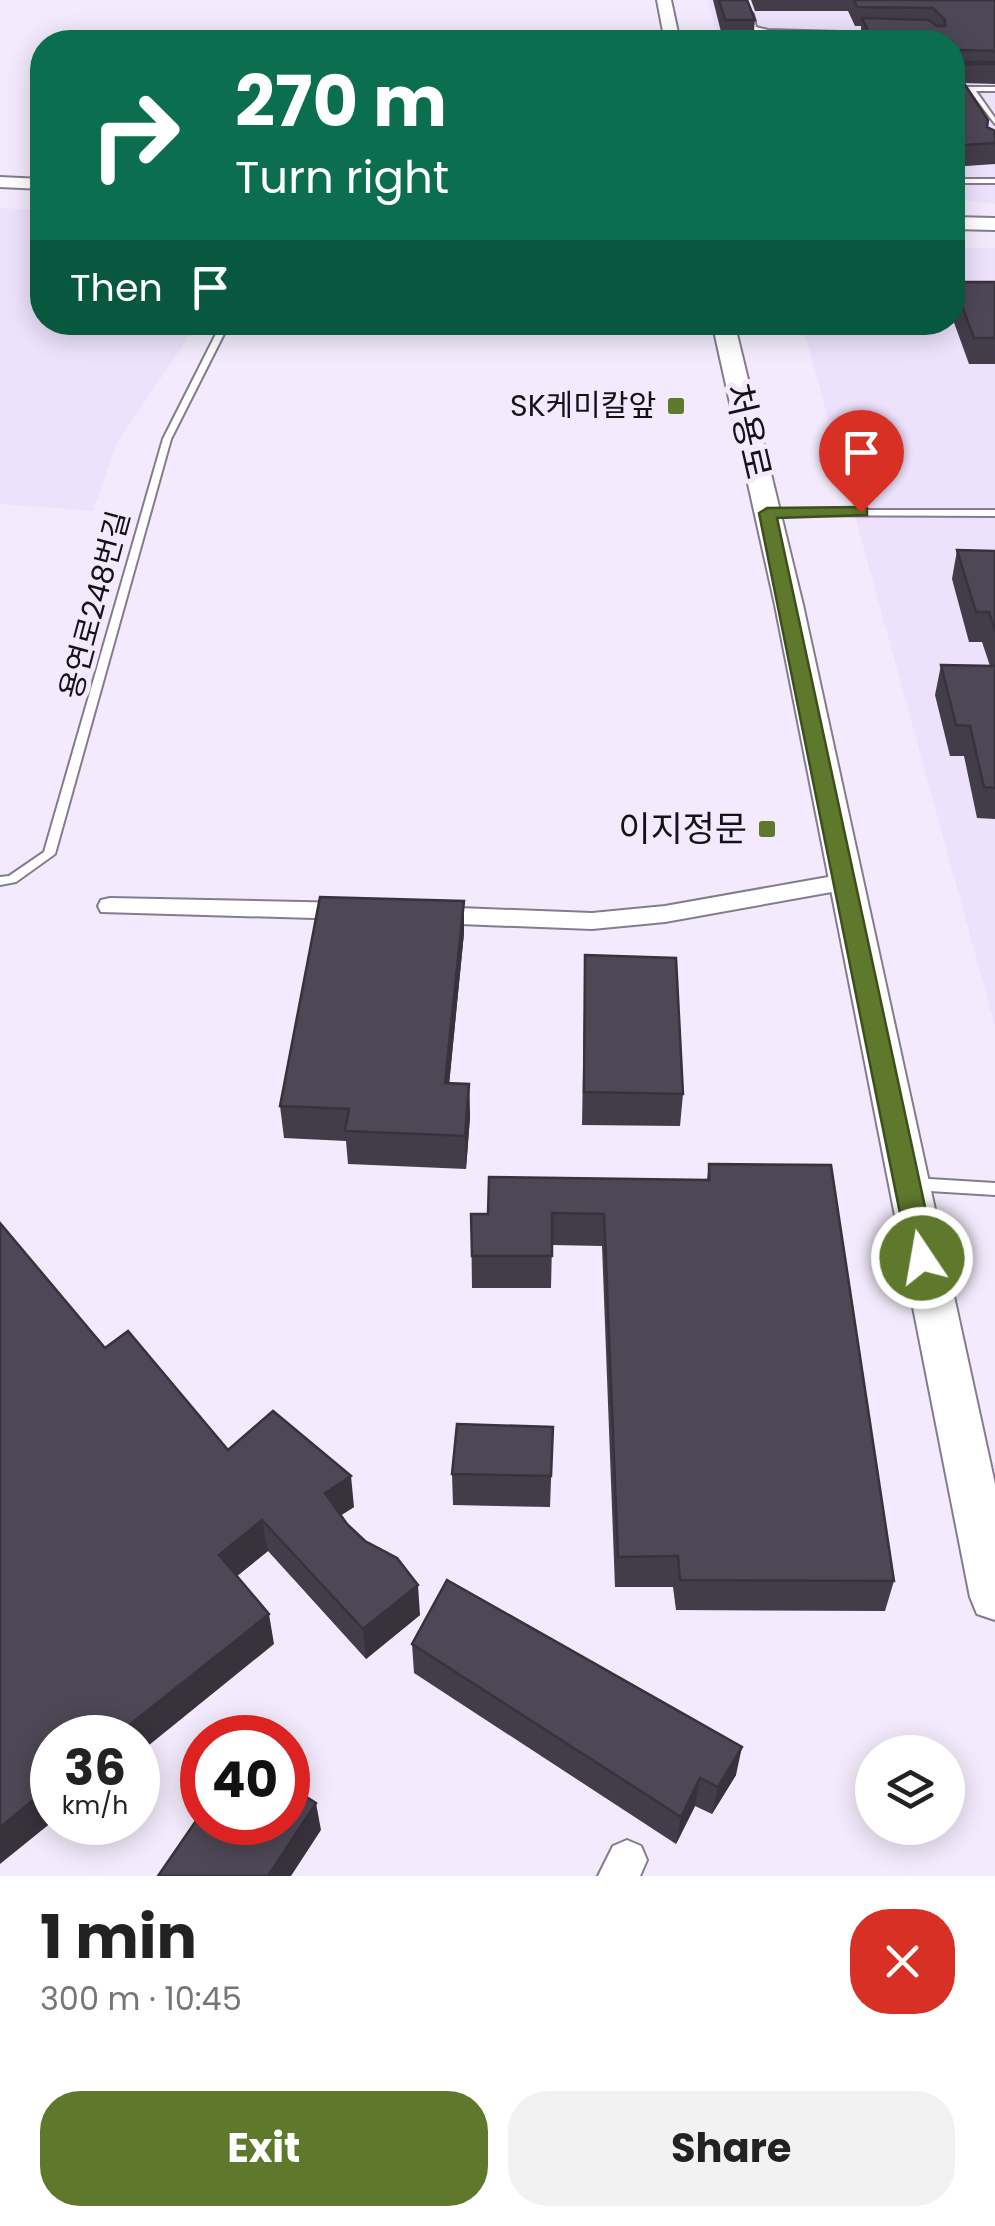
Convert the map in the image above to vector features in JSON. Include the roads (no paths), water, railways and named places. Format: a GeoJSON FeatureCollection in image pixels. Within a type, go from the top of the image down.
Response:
{"type":"FeatureCollection","features":[{"type":"Feature","properties":{"kind":"street"},"geometry":{"type":"LineString","coordinates":[[664,0],[670,30]]}},
{"type":"Feature","properties":{"kind":"street"},"geometry":{"type":"LineString","coordinates":[[0,182],[30,183]]}},
{"type":"Feature","properties":{"kind":"street"},"geometry":{"type":"LineString","coordinates":[[965,223],[995,224]]}},
{"type":"Feature","properties":{"kind":"street","name":"처용로"},"geometry":{"type":"LineString","coordinates":[[725,335],[767,513],[995,1598]]}},
{"type":"Feature","properties":{"kind":"street"},"geometry":{"type":"LineString","coordinates":[[404,913],[592,921],[665,914],[845,882]]}},
{"type":"Feature","properties":{"kind":"street"},"geometry":{"type":"LineString","coordinates":[[110,906],[367,912]]}},
{"type":"Feature","properties":{"kind":"lane"},"geometry":{"type":"LineString","coordinates":[[746,4],[754,28],[761,30]]}},
{"type":"Feature","properties":{"kind":"lane"},"geometry":{"type":"LineString","coordinates":[[965,84],[995,122]]}},
{"type":"Feature","properties":{"kind":"lane"},"geometry":{"type":"LineString","coordinates":[[965,89],[995,89]]}},
{"type":"Feature","properties":{"kind":"lane"},"geometry":{"type":"LineString","coordinates":[[965,181],[995,182]]}},
{"type":"Feature","properties":{"kind":"lane","name":"용연로248번길"},"geometry":{"type":"LineString","coordinates":[[0,880],[12,879],[49,854],[167,439],[219,335]]}},
{"type":"Feature","properties":{"kind":"lane"},"geometry":{"type":"LineString","coordinates":[[767,513],[995,513]]}},
{"type":"Feature","properties":{"kind":"lane"},"geometry":{"type":"LineString","coordinates":[[906,1183],[995,1189]]}},
{"type":"Feature","properties":{"kind":"place","name":"SK케미칼앞"},"geometry":{"type":"Point","coordinates":[676,406]}},
{"type":"Feature","properties":{"kind":"place","name":"이지정문"},"geometry":{"type":"Point","coordinates":[767,829]}}]}
